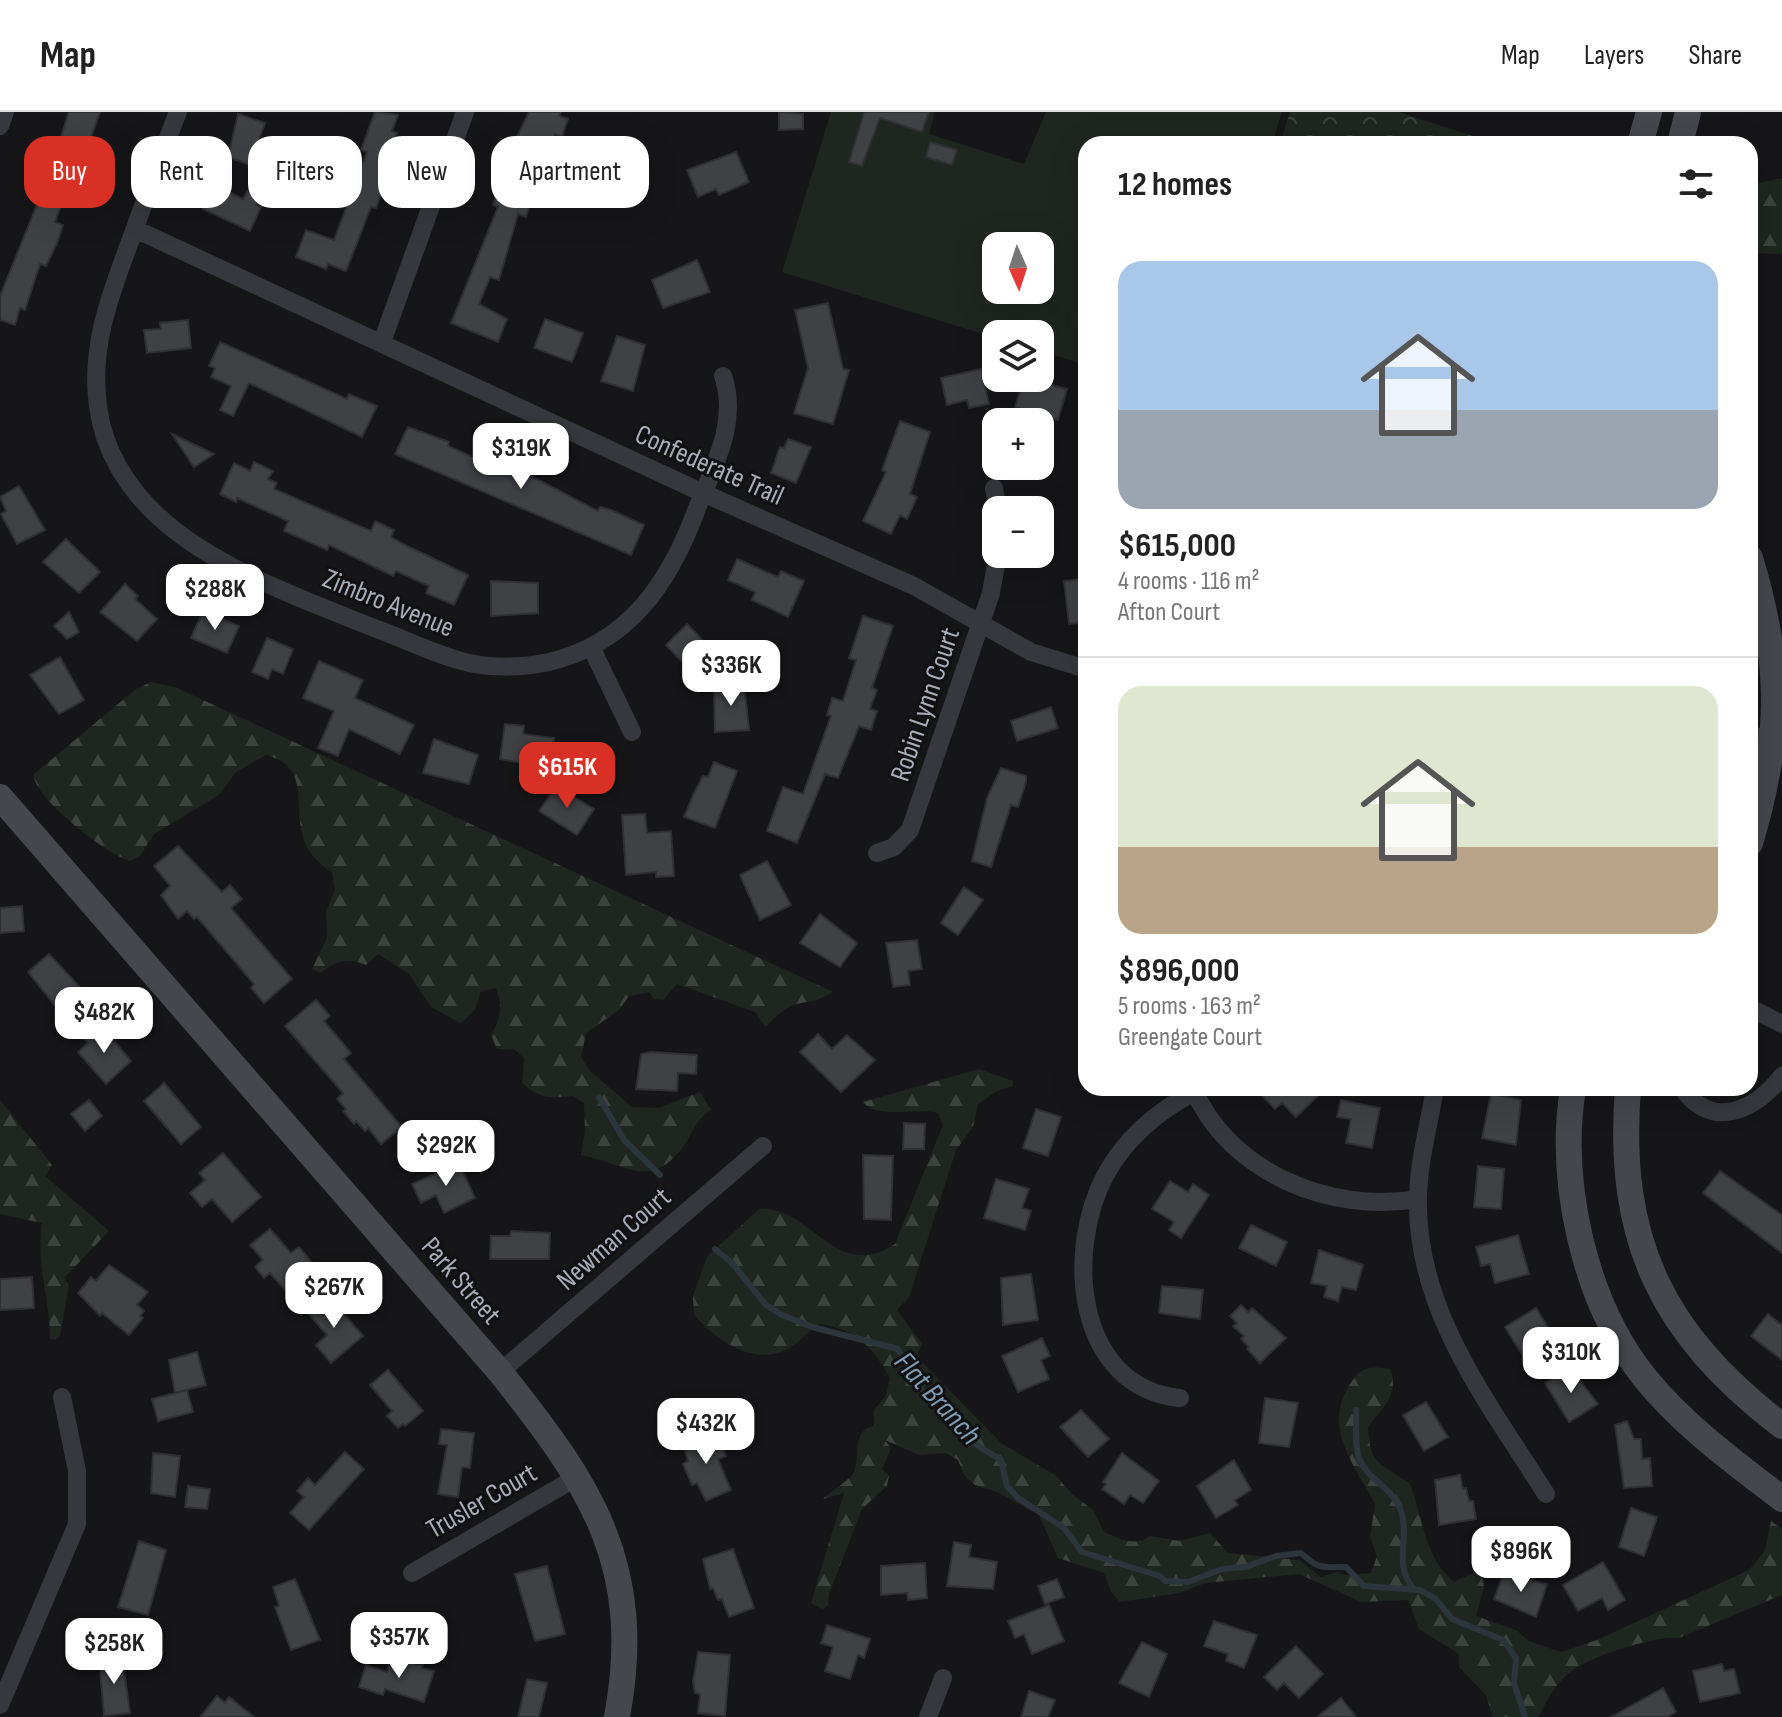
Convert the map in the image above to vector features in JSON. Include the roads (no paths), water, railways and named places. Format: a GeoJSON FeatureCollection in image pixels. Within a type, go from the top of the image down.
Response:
{"type":"FeatureCollection","features":[{"type":"Feature","properties":{"kind":"street"},"geometry":{"type":"LineString","coordinates":[[0,126],[5,112]]}},
{"type":"Feature","properties":{"kind":"street","name":"Zimbro Avenue"},"geometry":{"type":"LineString","coordinates":[[178,112],[106,307],[98,339],[97,405],[121,473],[159,518],[207,552],[268,582],[459,661],[519,666],[548,662],[591,647],[638,615],[661,587],[679,556],[726,431],[728,391],[723,376]]}},
{"type":"Feature","properties":{"kind":"street"},"geometry":{"type":"LineString","coordinates":[[382,342],[465,112]]}},
{"type":"Feature","properties":{"kind":"street"},"geometry":{"type":"LineString","coordinates":[[1642,136],[1649,112]]}},
{"type":"Feature","properties":{"kind":"street"},"geometry":{"type":"LineString","coordinates":[[1682,136],[1688,112]]}},
{"type":"Feature","properties":{"kind":"street","name":"Confederate Trail"},"geometry":{"type":"LineString","coordinates":[[135,229],[703,493],[914,586],[1031,652],[1078,667]]}},
{"type":"Feature","properties":{"kind":"street"},"geometry":{"type":"LineString","coordinates":[[994,488],[995,496]]}},
{"type":"Feature","properties":{"kind":"street","name":"Robin Lynn Court"},"geometry":{"type":"LineString","coordinates":[[877,853],[894,847],[910,830],[980,624],[994,568]]}},
{"type":"Feature","properties":{"kind":"street"},"geometry":{"type":"LineString","coordinates":[[1758,588],[1776,655],[1778,699],[1769,738],[1762,809],[1758,820]]}},
{"type":"Feature","properties":{"kind":"street"},"geometry":{"type":"LineString","coordinates":[[591,647],[632,732]]}},
{"type":"Feature","properties":{"kind":"street","name":"Park Street"},"geometry":{"type":"LineString","coordinates":[[2,803],[500,1372],[579,1476],[602,1528],[623,1602],[626,1646],[617,1717]]}},
{"type":"Feature","properties":{"kind":"street"},"geometry":{"type":"LineString","coordinates":[[1758,1012],[1782,1024]]}},
{"type":"Feature","properties":{"kind":"street"},"geometry":{"type":"LineString","coordinates":[[1691,1096],[1702,1106],[1738,1111],[1761,1100],[1782,1076]]}},
{"type":"Feature","properties":{"kind":"street"},"geometry":{"type":"LineString","coordinates":[[1180,1398],[1148,1391],[1125,1375],[1108,1355],[1086,1304],[1082,1248],[1096,1193],[1124,1147],[1158,1113],[1185,1096]]}},
{"type":"Feature","properties":{"kind":"street"},"geometry":{"type":"LineString","coordinates":[[1198,1096],[1216,1125],[1234,1144],[1281,1179],[1340,1199],[1371,1202],[1418,1199]]}},
{"type":"Feature","properties":{"kind":"street"},"geometry":{"type":"LineString","coordinates":[[1434,1096],[1418,1199],[1425,1272],[1450,1336],[1546,1494]]}},
{"type":"Feature","properties":{"kind":"street"},"geometry":{"type":"LineString","coordinates":[[1572,1096],[1567,1141],[1574,1218],[1598,1291],[1623,1344],[1643,1376],[1704,1439],[1782,1499]]}},
{"type":"Feature","properties":{"kind":"street"},"geometry":{"type":"LineString","coordinates":[[1627,1096],[1625,1129],[1630,1199],[1642,1248],[1657,1284],[1675,1318],[1714,1368],[1782,1426]]}},
{"type":"Feature","properties":{"kind":"street","name":"Newman Court"},"geometry":{"type":"LineString","coordinates":[[500,1372],[763,1146]]}},
{"type":"Feature","properties":{"kind":"street"},"geometry":{"type":"LineString","coordinates":[[0,1705],[77,1524],[77,1471],[62,1397]]}},
{"type":"Feature","properties":{"kind":"street","name":"Trusler Court"},"geometry":{"type":"LineString","coordinates":[[412,1573],[579,1476]]}},
{"type":"Feature","properties":{"kind":"street"},"geometry":{"type":"LineString","coordinates":[[928,1717],[943,1678]]}},
{"type":"Feature","properties":{"kind":"waterway","name":"Flat Branch"},"geometry":{"type":"LineString","coordinates":[[599,1097],[624,1140],[660,1175]]}},
{"type":"Feature","properties":{"kind":"waterway","name":"Flat Branch"},"geometry":{"type":"LineString","coordinates":[[715,1249],[732,1263],[766,1305],[780,1314],[812,1327],[898,1349],[918,1386],[950,1413],[964,1437],[1001,1460],[1007,1486],[1018,1498],[1064,1528],[1082,1552],[1160,1576],[1165,1581],[1188,1582],[1222,1569],[1245,1567],[1276,1556],[1301,1553],[1321,1566],[1346,1567],[1364,1586],[1420,1590],[1436,1599],[1452,1619],[1503,1640],[1516,1658],[1514,1683],[1525,1717]]}},
{"type":"Feature","properties":{"kind":"waterway"},"geometry":{"type":"LineString","coordinates":[[1356,1410],[1359,1458],[1401,1511],[1404,1570],[1413,1588]]}}]}
